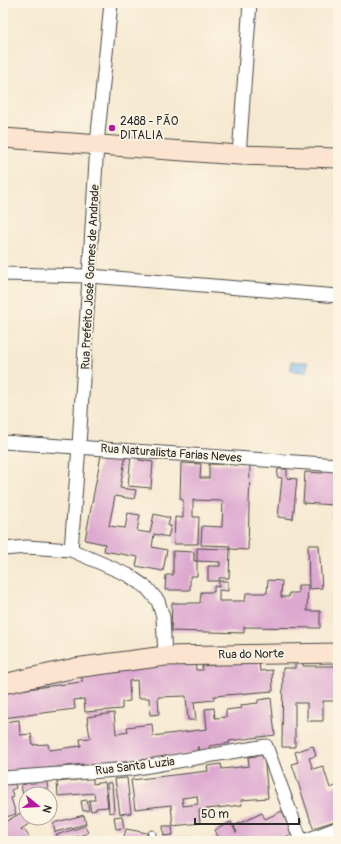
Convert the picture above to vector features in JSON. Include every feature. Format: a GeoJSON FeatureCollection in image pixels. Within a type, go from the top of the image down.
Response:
{"type":"FeatureCollection","features":[{"type":"Feature","properties":{"kind":"street","name":"Rua Prefeito José Gomes de Andrade"},"geometry":{"type":"LineString","coordinates":[[70,550],[79,446],[98,144],[111,3]]}},
{"type":"Feature","properties":{"kind":"street"},"geometry":{"type":"LineString","coordinates":[[239,155],[250,3]]}},
{"type":"Feature","properties":{"kind":"street"},"geometry":{"type":"LineString","coordinates":[[3,138],[239,155],[338,158]]}},
{"type":"Feature","properties":{"kind":"street"},"geometry":{"type":"LineString","coordinates":[[3,274],[90,276],[338,296]]}},
{"type":"Feature","properties":{"kind":"street","name":"Rua Naturalista Farias Neves"},"geometry":{"type":"LineString","coordinates":[[3,442],[79,446],[338,465]]}},
{"type":"Feature","properties":{"kind":"street"},"geometry":{"type":"LineString","coordinates":[[3,549],[27,547],[70,550],[128,575],[147,588],[158,601],[163,617],[165,656]]}},
{"type":"Feature","properties":{"kind":"street","name":"Rua do Norte"},"geometry":{"type":"LineString","coordinates":[[3,684],[75,668],[165,656],[338,653]]}},
{"type":"Feature","properties":{"kind":"street","name":"Rua Santa Luzia"},"geometry":{"type":"LineString","coordinates":[[3,778],[131,769],[266,746],[301,841]]}},
{"type":"Feature","properties":{"kind":"street"},"geometry":{"type":"LineString","coordinates":[[304,841],[338,828]]}},
{"type":"Feature","properties":{"kind":"water"},"geometry":{"type":"Polygon","coordinates":[[[291,362],[307,362],[307,372],[291,371],[291,362]]]}},
{"type":"Feature","properties":{"kind":"building"},"geometry":{"type":"Polygon","coordinates":[[[102,450],[126,454],[120,488],[136,490],[134,499],[115,496],[109,526],[125,528],[128,513],[140,515],[137,531],[150,533],[154,514],[170,518],[168,526],[171,526],[168,537],[154,534],[152,547],[167,550],[163,571],[136,566],[138,557],[104,551],[105,544],[85,540],[102,450]]]}},
{"type":"Feature","properties":{"kind":"building"},"geometry":{"type":"Polygon","coordinates":[[[131,455],[140,456],[139,460],[153,462],[151,488],[128,486],[131,455]]]}},
{"type":"Feature","properties":{"kind":"building"},"geometry":{"type":"Polygon","coordinates":[[[181,463],[201,464],[200,478],[209,478],[209,464],[250,465],[248,550],[230,549],[230,546],[201,545],[202,526],[222,527],[223,501],[193,500],[193,517],[199,517],[198,544],[174,544],[175,517],[183,518],[183,500],[180,499],[181,463]]]}},
{"type":"Feature","properties":{"kind":"building"},"geometry":{"type":"Polygon","coordinates":[[[324,468],[338,469],[338,517],[333,517],[334,505],[303,503],[305,472],[323,473],[324,468]]]}},
{"type":"Feature","properties":{"kind":"building"},"geometry":{"type":"Polygon","coordinates":[[[278,469],[287,469],[287,478],[297,479],[293,519],[278,517],[282,478],[277,477],[278,469]]]}},
{"type":"Feature","properties":{"kind":"building"},"geometry":{"type":"Polygon","coordinates":[[[308,545],[319,545],[322,588],[309,589],[308,545]]]}},
{"type":"Feature","properties":{"kind":"building"},"geometry":{"type":"Polygon","coordinates":[[[197,548],[230,549],[229,578],[219,578],[219,581],[208,581],[208,566],[220,566],[220,562],[197,561],[197,548]]]}},
{"type":"Feature","properties":{"kind":"building"},"geometry":{"type":"Polygon","coordinates":[[[173,551],[194,552],[194,561],[197,561],[197,576],[190,576],[190,590],[165,590],[166,575],[173,575],[173,551]]]}},
{"type":"Feature","properties":{"kind":"building"},"geometry":{"type":"Polygon","coordinates":[[[268,580],[282,581],[281,597],[289,597],[289,593],[298,593],[298,585],[308,585],[307,611],[320,611],[320,628],[244,627],[244,633],[171,631],[172,603],[200,603],[201,592],[214,592],[214,586],[219,587],[219,581],[228,581],[228,591],[219,590],[219,601],[245,601],[246,593],[267,593],[268,580]]]}},
{"type":"Feature","properties":{"kind":"building"},"geometry":{"type":"Polygon","coordinates":[[[338,584],[338,624],[336,624],[334,585],[338,584]]]}},
{"type":"Feature","properties":{"kind":"building"},"geometry":{"type":"Polygon","coordinates":[[[195,659],[196,670],[203,670],[202,666],[259,661],[260,671],[272,670],[273,691],[214,696],[214,700],[194,702],[196,720],[188,720],[186,696],[158,697],[159,714],[150,715],[149,698],[138,698],[137,680],[129,681],[130,701],[122,702],[122,709],[85,712],[84,699],[74,700],[75,709],[3,718],[3,692],[82,682],[82,674],[195,659]]]}},
{"type":"Feature","properties":{"kind":"building"},"geometry":{"type":"Polygon","coordinates":[[[303,661],[303,666],[338,666],[338,701],[323,701],[323,721],[307,721],[307,703],[295,703],[295,747],[282,747],[283,668],[295,668],[295,662],[303,661]]]}},
{"type":"Feature","properties":{"kind":"building"},"geometry":{"type":"Polygon","coordinates":[[[271,698],[275,735],[229,741],[230,743],[209,746],[210,752],[200,753],[199,747],[197,747],[198,753],[83,767],[83,764],[3,774],[3,722],[19,720],[20,735],[31,734],[33,745],[48,744],[49,750],[81,746],[80,739],[90,738],[87,717],[114,713],[116,734],[128,732],[127,727],[152,724],[153,736],[207,729],[205,709],[214,708],[215,718],[226,717],[226,710],[242,708],[241,705],[258,703],[258,700],[271,698]]]}},
{"type":"Feature","properties":{"kind":"building"},"geometry":{"type":"Polygon","coordinates":[[[313,746],[316,756],[309,758],[313,769],[323,766],[330,788],[338,785],[338,820],[313,828],[292,764],[298,762],[295,752],[313,746]]]}},
{"type":"Feature","properties":{"kind":"building"},"geometry":{"type":"Polygon","coordinates":[[[264,755],[268,798],[241,800],[242,805],[199,810],[200,823],[173,826],[171,805],[135,809],[131,780],[208,771],[207,766],[221,764],[222,769],[249,766],[248,757],[264,755]],[[197,796],[182,798],[183,806],[198,804],[197,796]]]}},
{"type":"Feature","properties":{"kind":"building"},"geometry":{"type":"Polygon","coordinates":[[[93,778],[93,784],[105,782],[108,807],[96,808],[96,810],[91,811],[89,800],[95,800],[94,793],[58,796],[57,782],[93,778]]]}},
{"type":"Feature","properties":{"kind":"building"},"geometry":{"type":"Polygon","coordinates":[[[127,778],[131,813],[120,814],[115,779],[127,778]]]}},
{"type":"Feature","properties":{"kind":"building"},"geometry":{"type":"Polygon","coordinates":[[[46,779],[48,786],[21,786],[46,779]]]}},
{"type":"Feature","properties":{"kind":"building"},"geometry":{"type":"Polygon","coordinates":[[[14,781],[16,788],[11,790],[14,797],[11,798],[16,814],[3,818],[3,785],[14,781]]]}},
{"type":"Feature","properties":{"kind":"building"},"geometry":{"type":"Polygon","coordinates":[[[107,783],[112,783],[114,812],[109,813],[107,783]]]}},
{"type":"Feature","properties":{"kind":"building"},"geometry":{"type":"Polygon","coordinates":[[[87,800],[89,810],[83,811],[81,801],[87,800]]]}},
{"type":"Feature","properties":{"kind":"building"},"geometry":{"type":"Polygon","coordinates":[[[282,811],[292,834],[278,841],[208,841],[218,836],[215,830],[231,822],[236,833],[237,832],[234,826],[262,813],[265,819],[282,811]]]}},
{"type":"Feature","properties":{"kind":"building"},"geometry":{"type":"Polygon","coordinates":[[[18,815],[18,826],[26,826],[21,829],[22,831],[25,830],[31,841],[3,841],[3,823],[18,815]]]}},
{"type":"Feature","properties":{"kind":"building"},"geometry":{"type":"Polygon","coordinates":[[[84,815],[86,824],[55,832],[54,826],[58,826],[58,822],[84,815]]]}},
{"type":"Feature","properties":{"kind":"building"},"geometry":{"type":"Polygon","coordinates":[[[122,816],[124,828],[116,829],[114,817],[122,816]]]}},
{"type":"Feature","properties":{"kind":"building"},"geometry":{"type":"Polygon","coordinates":[[[85,826],[88,833],[64,841],[58,841],[56,835],[85,826]]]}},
{"type":"Feature","properties":{"kind":"building"},"geometry":{"type":"Polygon","coordinates":[[[163,826],[172,826],[173,835],[164,836],[163,826]]]}},
{"type":"Feature","properties":{"kind":"building"},"geometry":{"type":"Polygon","coordinates":[[[126,829],[147,833],[146,841],[123,841],[126,829]]]}},
{"type":"Feature","properties":{"kind":"building"},"geometry":{"type":"Polygon","coordinates":[[[193,837],[193,841],[180,841],[180,838],[193,837]]]}},
{"type":"Feature","properties":{"kind":"place","name":"2488 - PÃO DITALIA"},"geometry":{"type":"Point","coordinates":[112,128]}}]}
